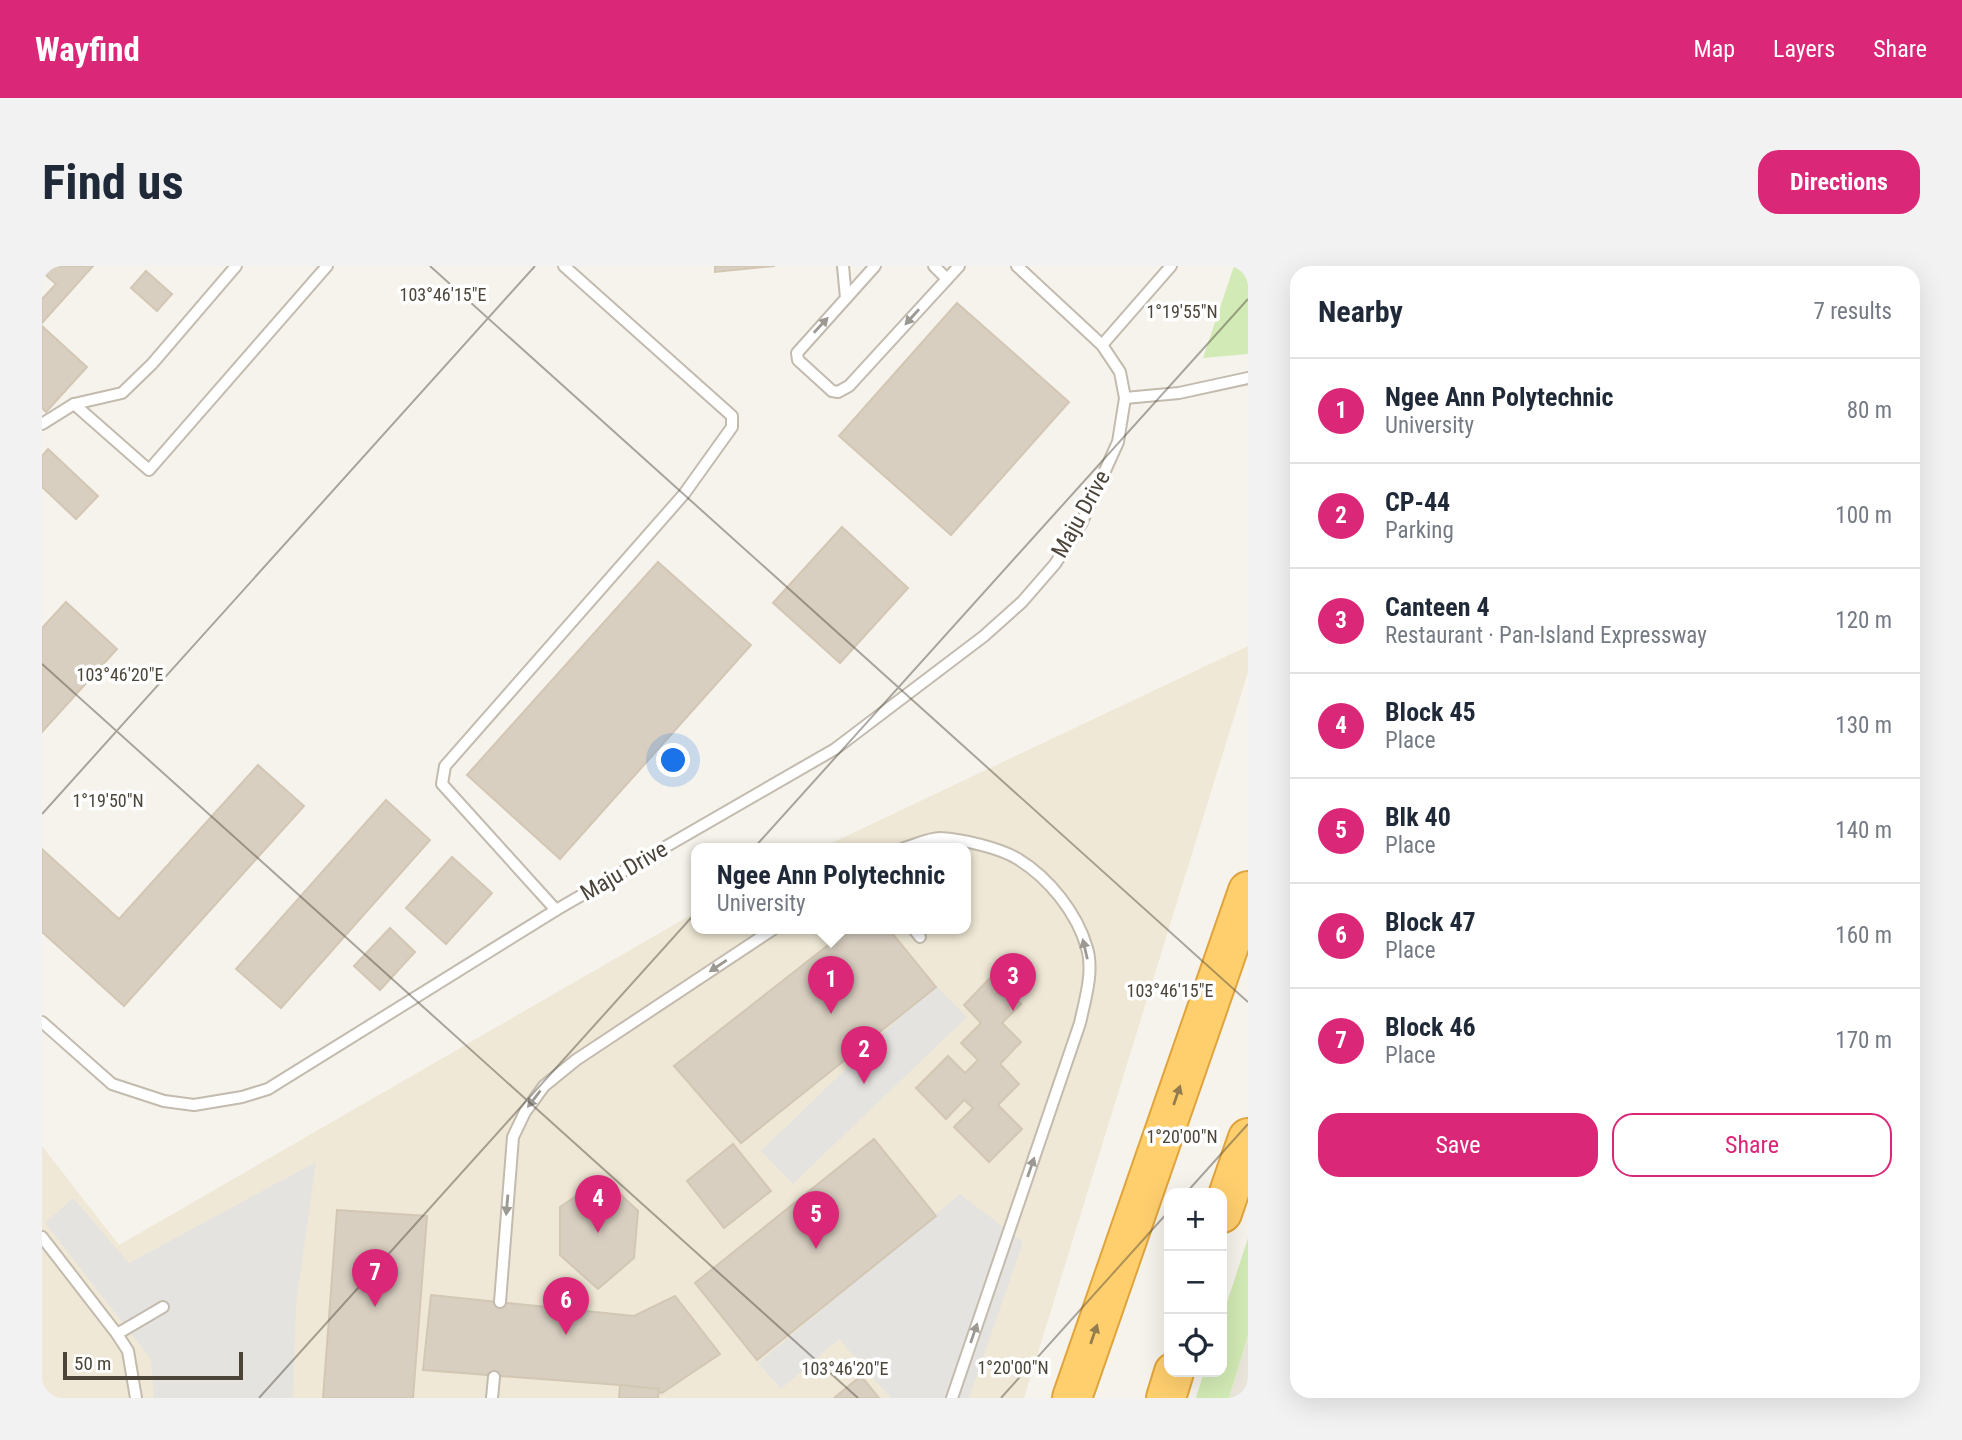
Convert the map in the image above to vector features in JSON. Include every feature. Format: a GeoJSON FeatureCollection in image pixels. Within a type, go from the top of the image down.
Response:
{"type":"FeatureCollection","features":[{"type":"Feature","properties":{"kind":"highway"},"geometry":{"type":"LineString","coordinates":[[1072,1398],[1248,891]]}},
{"type":"Feature","properties":{"kind":"highway"},"geometry":{"type":"LineString","coordinates":[[1227,1199],[1248,1138]]}},
{"type":"Feature","properties":{"kind":"highway"},"geometry":{"type":"LineString","coordinates":[[1166,1398],[1172,1377]]}},
{"type":"Feature","properties":{"kind":"lane"},"geometry":{"type":"LineString","coordinates":[[42,424],[74,404],[122,393],[152,363],[236,266]]}},
{"type":"Feature","properties":{"kind":"lane"},"geometry":{"type":"LineString","coordinates":[[74,404],[149,470],[327,266]]}},
{"type":"Feature","properties":{"kind":"lane"},"geometry":{"type":"LineString","coordinates":[[556,910],[442,784],[445,766],[684,494],[734,422],[732,416],[564,266]]}},
{"type":"Feature","properties":{"kind":"lane"},"geometry":{"type":"LineString","coordinates":[[843,266],[846,298]]}},
{"type":"Feature","properties":{"kind":"lane"},"geometry":{"type":"LineString","coordinates":[[876,266],[797,353],[798,360],[832,391],[838,392],[849,386],[959,266]]}},
{"type":"Feature","properties":{"kind":"lane"},"geometry":{"type":"LineString","coordinates":[[934,266],[947,279]]}},
{"type":"Feature","properties":{"kind":"lane","name":"Maju Drive"},"geometry":{"type":"LineString","coordinates":[[42,1022],[112,1084],[164,1101],[194,1105],[242,1097],[268,1089],[556,910],[835,749],[984,636],[1022,603],[1055,564],[1081,524],[1118,442],[1125,398],[1120,372],[1102,345],[1017,266]]}},
{"type":"Feature","properties":{"kind":"lane"},"geometry":{"type":"LineString","coordinates":[[1102,345],[1167,271],[1153,266]]}},
{"type":"Feature","properties":{"kind":"lane"},"geometry":{"type":"LineString","coordinates":[[1125,398],[1179,393],[1248,377]]}},
{"type":"Feature","properties":{"kind":"lane"},"geometry":{"type":"LineString","coordinates":[[921,843],[938,838],[966,843]]}},
{"type":"Feature","properties":{"kind":"lane"},"geometry":{"type":"LineString","coordinates":[[952,1398],[1080,1023],[1088,982],[1088,949],[1070,911],[1048,883],[1018,859],[988,847],[971,844]]}},
{"type":"Feature","properties":{"kind":"lane"},"geometry":{"type":"LineString","coordinates":[[500,1302],[513,1138],[525,1112],[544,1086],[576,1060],[766,934]]}},
{"type":"Feature","properties":{"kind":"lane"},"geometry":{"type":"LineString","coordinates":[[42,1237],[128,1351],[136,1398]]}},
{"type":"Feature","properties":{"kind":"lane"},"geometry":{"type":"LineString","coordinates":[[117,1334],[163,1307]]}},
{"type":"Feature","properties":{"kind":"lane"},"geometry":{"type":"LineString","coordinates":[[492,1398],[494,1377]]}},
{"type":"Feature","properties":{"kind":"shaded area"},"geometry":{"type":"Polygon","coordinates":[[[1248,646],[1248,672],[1024,1398],[42,1398],[42,1146],[119,1245],[691,915],[691,934],[971,934],[971,843],[832,843],[1248,646]]]}},
{"type":"Feature","properties":{"kind":"shaded area"},"geometry":{"type":"Polygon","coordinates":[[[934,984],[967,1017],[793,1184],[761,1151],[934,984]]]}},
{"type":"Feature","properties":{"kind":"shaded area"},"geometry":{"type":"Polygon","coordinates":[[[316,1162],[296,1305],[293,1398],[154,1398],[151,1359],[45,1223],[73,1198],[129,1263],[316,1162]]]}},
{"type":"Feature","properties":{"kind":"shaded area"},"geometry":{"type":"Polygon","coordinates":[[[960,1194],[1023,1242],[969,1398],[891,1398],[839,1339],[781,1389],[758,1363],[960,1194]]]}},
{"type":"Feature","properties":{"kind":"shaded area"},"geometry":{"type":"Polygon","coordinates":[[[1248,1337],[1248,1398],[1229,1398],[1248,1337]]]}},
{"type":"Feature","properties":{"kind":"green space"},"geometry":{"type":"Polygon","coordinates":[[[1234,266],[1248,266],[1248,354],[1203,358],[1234,266]]]}},
{"type":"Feature","properties":{"kind":"green space"},"geometry":{"type":"Polygon","coordinates":[[[1248,1238],[1248,1336],[1229,1398],[1196,1398],[1202,1377],[1227,1377],[1227,1303],[1248,1238]]]}},
{"type":"Feature","properties":{"kind":"building"},"geometry":{"type":"Polygon","coordinates":[[[42,266],[93,266],[42,323],[42,299],[56,284],[42,272],[42,266]]]}},
{"type":"Feature","properties":{"kind":"building"},"geometry":{"type":"Polygon","coordinates":[[[715,266],[775,266],[715,272],[715,266]]]}},
{"type":"Feature","properties":{"kind":"building"},"geometry":{"type":"Polygon","coordinates":[[[146,271],[172,294],[157,311],[131,288],[146,271]]]}},
{"type":"Feature","properties":{"kind":"building"},"geometry":{"type":"Polygon","coordinates":[[[957,303],[1069,402],[951,535],[839,436],[957,303]]]}},
{"type":"Feature","properties":{"kind":"building"},"geometry":{"type":"Polygon","coordinates":[[[42,326],[87,367],[46,412],[42,408],[42,326]]]}},
{"type":"Feature","properties":{"kind":"building"},"geometry":{"type":"Polygon","coordinates":[[[48,449],[98,496],[76,519],[42,487],[42,456],[48,449]]]}},
{"type":"Feature","properties":{"kind":"building"},"geometry":{"type":"Polygon","coordinates":[[[842,527],[908,588],[840,663],[773,603],[842,527]]]}},
{"type":"Feature","properties":{"kind":"building"},"geometry":{"type":"Polygon","coordinates":[[[658,562],[751,645],[560,859],[467,775],[658,562]]]}},
{"type":"Feature","properties":{"kind":"building"},"geometry":{"type":"Polygon","coordinates":[[[66,602],[117,649],[42,732],[42,628],[66,602]]]}},
{"type":"Feature","properties":{"kind":"building"},"geometry":{"type":"Polygon","coordinates":[[[258,765],[304,806],[124,1006],[42,932],[42,849],[119,919],[258,765]]]}},
{"type":"Feature","properties":{"kind":"building"},"geometry":{"type":"Polygon","coordinates":[[[386,800],[430,840],[281,1008],[236,969],[386,800]]]}},
{"type":"Feature","properties":{"kind":"building"},"geometry":{"type":"Polygon","coordinates":[[[452,857],[492,893],[446,944],[406,908],[452,857]]]}},
{"type":"Feature","properties":{"kind":"building"},"geometry":{"type":"Polygon","coordinates":[[[390,928],[415,952],[380,990],[354,966],[390,928]]]}},
{"type":"Feature","properties":{"kind":"building"},"geometry":{"type":"Polygon","coordinates":[[[842,934],[893,934],[936,987],[741,1143],[674,1066],[842,934]]]}},
{"type":"Feature","properties":{"kind":"building"},"geometry":{"type":"Polygon","coordinates":[[[992,976],[1021,1004],[1002,1023],[1021,1042],[1000,1064],[1019,1084],[998,1105],[1022,1129],[989,1162],[954,1127],[973,1108],[964,1100],[946,1119],[916,1088],[948,1056],[965,1073],[978,1060],[961,1043],[981,1023],[964,1005],[992,976]]]}},
{"type":"Feature","properties":{"kind":"building"},"geometry":{"type":"Polygon","coordinates":[[[874,1139],[936,1216],[757,1360],[695,1283],[874,1139]]]}},
{"type":"Feature","properties":{"kind":"building"},"geometry":{"type":"Polygon","coordinates":[[[733,1144],[771,1191],[724,1228],[687,1181],[733,1144]]]}},
{"type":"Feature","properties":{"kind":"building"},"geometry":{"type":"Polygon","coordinates":[[[603,1178],[638,1211],[634,1258],[598,1289],[560,1255],[560,1207],[603,1178]]]}},
{"type":"Feature","properties":{"kind":"building"},"geometry":{"type":"Polygon","coordinates":[[[337,1210],[427,1216],[413,1398],[323,1398],[337,1210]]]}},
{"type":"Feature","properties":{"kind":"building"},"geometry":{"type":"Polygon","coordinates":[[[431,1295],[634,1316],[675,1296],[720,1354],[662,1393],[620,1385],[423,1370],[431,1295]]]}},
{"type":"Feature","properties":{"kind":"building"},"geometry":{"type":"Polygon","coordinates":[[[861,1376],[879,1398],[834,1398],[861,1376]]]}},
{"type":"Feature","properties":{"kind":"building"},"geometry":{"type":"Polygon","coordinates":[[[620,1385],[659,1389],[658,1398],[619,1398],[620,1385]]]}},
{"type":"Feature","properties":{"kind":"place","name":"Canteen 4"},"geometry":{"type":"Point","coordinates":[1013,1011]}},
{"type":"Feature","properties":{"kind":"place","name":"Ngee Ann Polytechnic"},"geometry":{"type":"Point","coordinates":[831,1014]}},
{"type":"Feature","properties":{"kind":"place","name":"CP-44"},"geometry":{"type":"Point","coordinates":[864,1084]}},
{"type":"Feature","properties":{"kind":"place","name":"Block 45"},"geometry":{"type":"Point","coordinates":[598,1233]}},
{"type":"Feature","properties":{"kind":"place","name":"Blk 40"},"geometry":{"type":"Point","coordinates":[816,1249]}},
{"type":"Feature","properties":{"kind":"place","name":"Block 46"},"geometry":{"type":"Point","coordinates":[375,1307]}},
{"type":"Feature","properties":{"kind":"place","name":"Block 47"},"geometry":{"type":"Point","coordinates":[566,1335]}}]}
